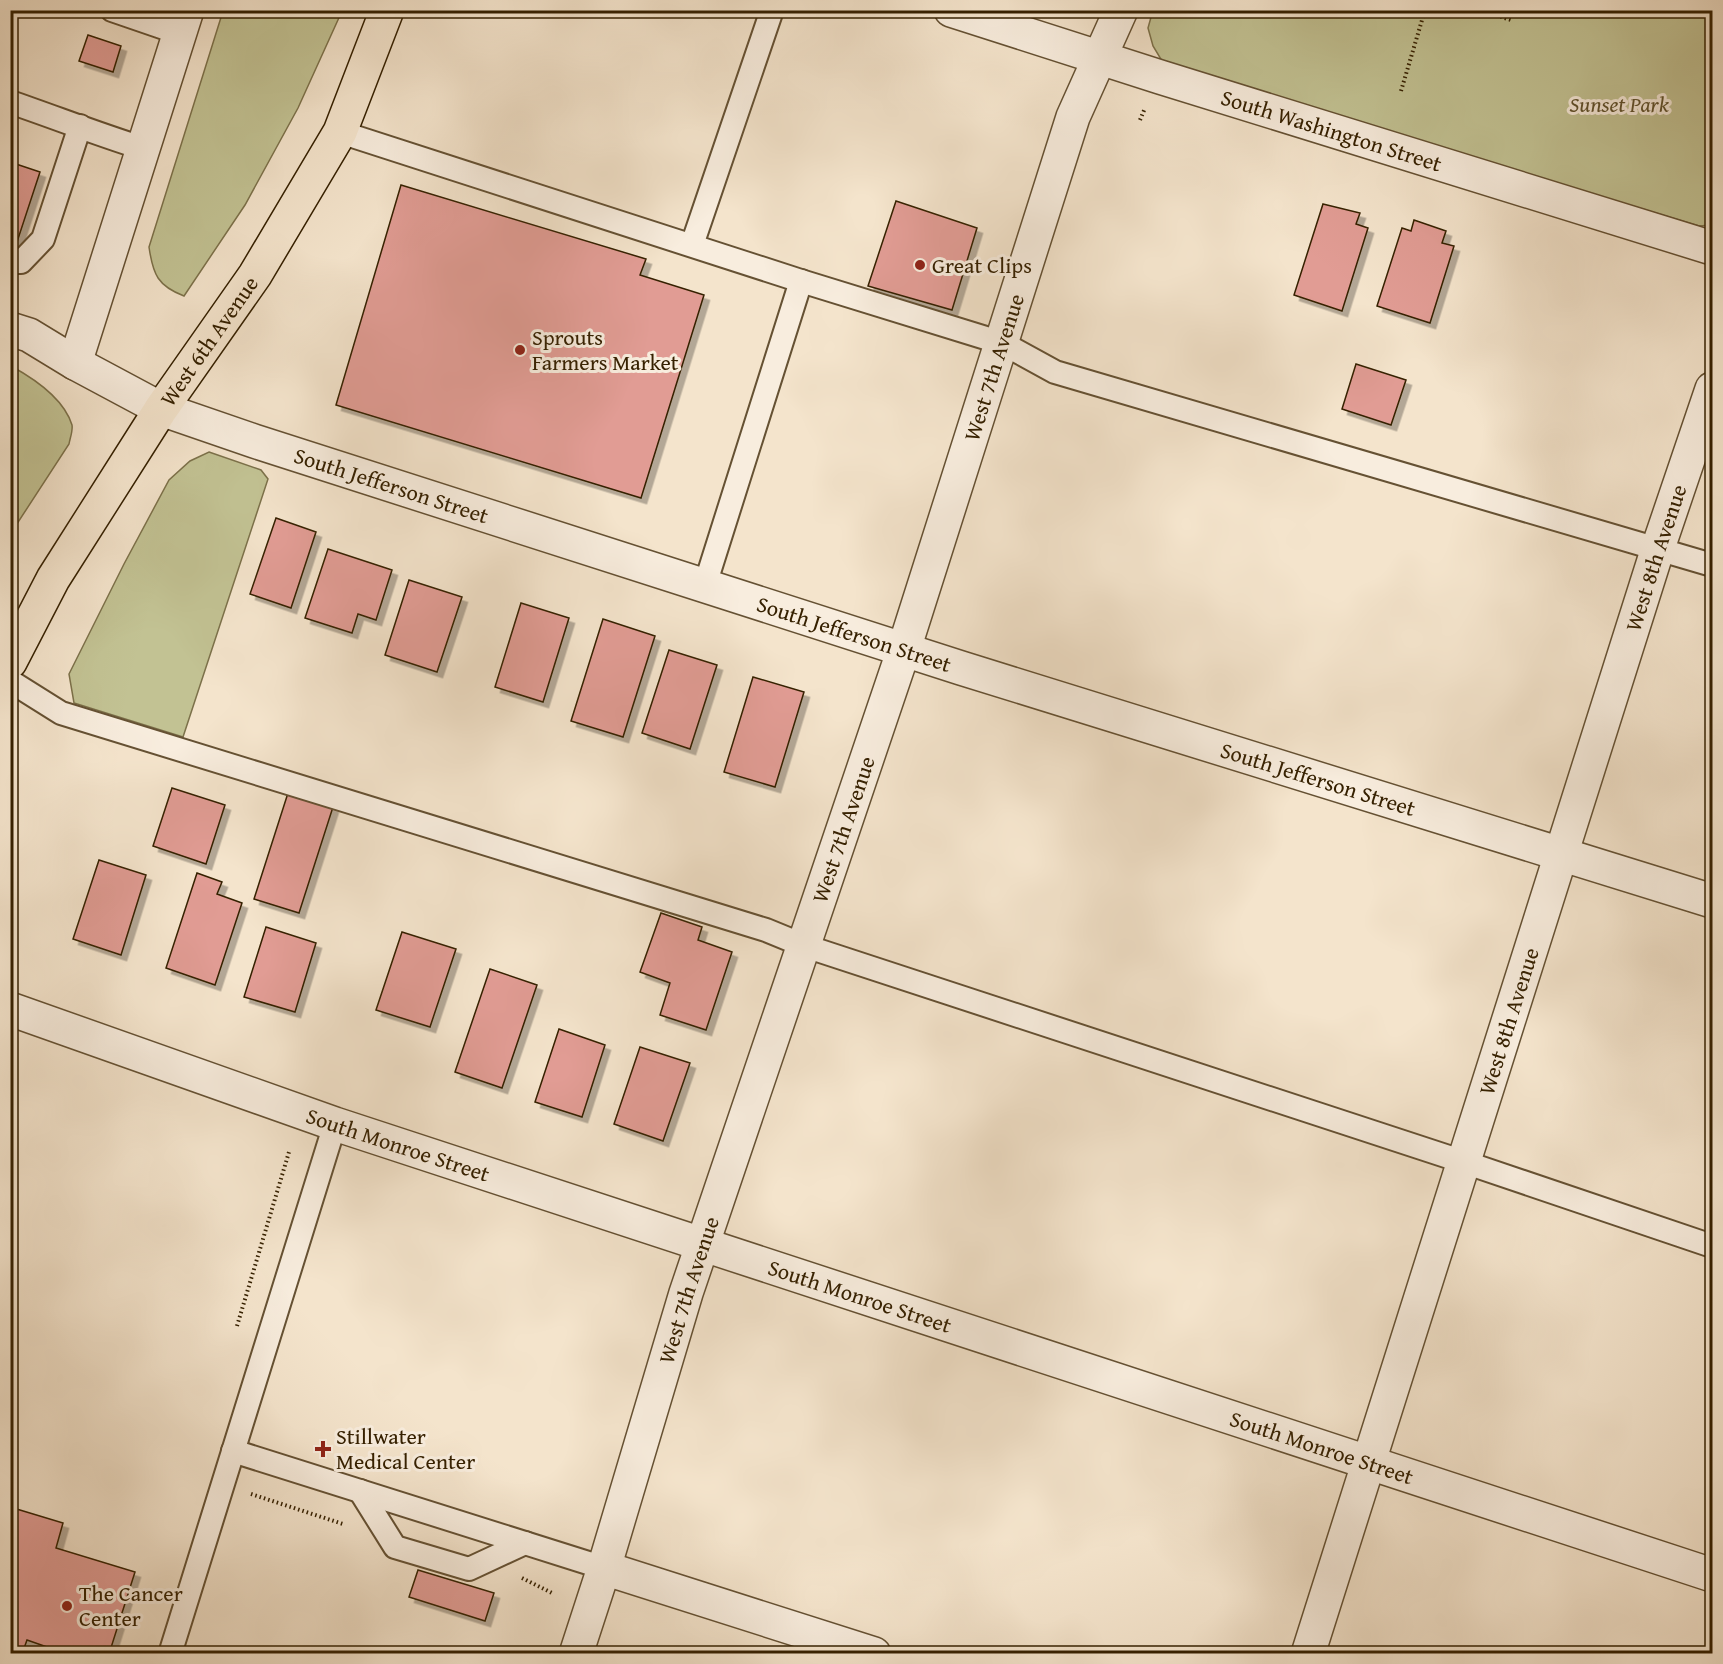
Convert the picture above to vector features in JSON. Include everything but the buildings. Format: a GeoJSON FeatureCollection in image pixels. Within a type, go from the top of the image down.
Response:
{"type":"FeatureCollection","features":[{"type":"Feature","properties":{"kind":"highway","name":"West 6th Avenue"},"geometry":{"type":"LineString","coordinates":[[10,662],[53,579],[161,409],[255,275],[340,132],[387,10]]}},
{"type":"Feature","properties":{"kind":"street","name":"South Washington Street"},"geometry":{"type":"LineString","coordinates":[[951,10],[1098,58],[1713,248]]}},
{"type":"Feature","properties":{"kind":"street","name":"West 7th Avenue"},"geometry":{"type":"LineString","coordinates":[[576,1653],[702,1244],[904,649],[1073,117],[1121,10]]}},
{"type":"Feature","properties":{"kind":"street"},"geometry":{"type":"LineString","coordinates":[[75,363],[183,22]]}},
{"type":"Feature","properties":{"kind":"street","name":"South Jefferson Street"},"geometry":{"type":"LineString","coordinates":[[10,329],[29,335],[75,363],[161,409],[254,441],[904,649],[1713,901]]}},
{"type":"Feature","properties":{"kind":"street","name":"West 8th Avenue"},"geometry":{"type":"LineString","coordinates":[[1308,1653],[1658,548],[1713,389]]}},
{"type":"Feature","properties":{"kind":"street","name":"South Monroe Street"},"geometry":{"type":"LineString","coordinates":[[10,1010],[335,1124],[1713,1575]]}},
{"type":"Feature","properties":{"kind":"street"},"geometry":{"type":"LineString","coordinates":[[604,1568],[874,1653]]}},
{"type":"Feature","properties":{"kind":"lane"},"geometry":{"type":"LineString","coordinates":[[112,10],[183,22]]}},
{"type":"Feature","properties":{"kind":"lane"},"geometry":{"type":"LineString","coordinates":[[692,245],[772,10]]}},
{"type":"Feature","properties":{"kind":"lane"},"geometry":{"type":"LineString","coordinates":[[10,102],[80,126],[96,134],[142,148]]}},
{"type":"Feature","properties":{"kind":"lane"},"geometry":{"type":"LineString","coordinates":[[10,262],[21,262],[43,239],[80,126]]}},
{"type":"Feature","properties":{"kind":"lane"},"geometry":{"type":"LineString","coordinates":[[340,132],[801,281],[1002,343],[1055,372],[1713,565]]}},
{"type":"Feature","properties":{"kind":"lane"},"geometry":{"type":"LineString","coordinates":[[705,585],[801,281]]}},
{"type":"Feature","properties":{"kind":"lane"},"geometry":{"type":"LineString","coordinates":[[10,681],[61,713],[755,927],[805,946],[1464,1161],[1713,1246]]}},
{"type":"Feature","properties":{"kind":"lane"},"geometry":{"type":"LineString","coordinates":[[170,1653],[335,1124]]}},
{"type":"Feature","properties":{"kind":"lane"},"geometry":{"type":"LineString","coordinates":[[233,1451],[604,1568]]}},
{"type":"Feature","properties":{"kind":"lane"},"geometry":{"type":"LineString","coordinates":[[360,1491],[395,1547],[469,1569],[525,1543]]}},
{"type":"Feature","properties":{"kind":"path"},"geometry":{"type":"LineString","coordinates":[[1401,91],[1425,10]]}},
{"type":"Feature","properties":{"kind":"path"},"geometry":{"type":"LineString","coordinates":[[1479,10],[1511,20]]}},
{"type":"Feature","properties":{"kind":"green space","name":"Sunset Park"},"geometry":{"type":"Polygon","coordinates":[[[1153,10],[1712,11],[1712,225],[1699,226],[1176,69],[1162,61],[1153,46],[1148,28],[1153,10]]]}},
{"type":"Feature","properties":{"kind":"green space"},"geometry":{"type":"Polygon","coordinates":[[[223,11],[342,11],[298,108],[245,205],[184,296],[168,288],[158,278],[152,265],[149,247],[223,11]]]}},
{"type":"Feature","properties":{"kind":"green space"},"geometry":{"type":"Polygon","coordinates":[[[11,366],[38,383],[55,398],[68,415],[72,432],[69,444],[11,533],[11,366]]]}},
{"type":"Feature","properties":{"kind":"green space"},"geometry":{"type":"Polygon","coordinates":[[[209,452],[261,470],[268,479],[183,737],[74,703],[69,674],[169,480],[190,461],[209,452]]]}},
{"type":"Feature","properties":{"kind":"place","name":"Great Clips"},"geometry":{"type":"Point","coordinates":[920,265]}},
{"type":"Feature","properties":{"kind":"place","name":"Sprouts Farmers Market"},"geometry":{"type":"Point","coordinates":[520,350]}},
{"type":"Feature","properties":{"kind":"place","name":"Stillwater Medical Center"},"geometry":{"type":"Point","coordinates":[323,1449]}},
{"type":"Feature","properties":{"kind":"place","name":"The Cancer Center"},"geometry":{"type":"Point","coordinates":[67,1606]}}]}
